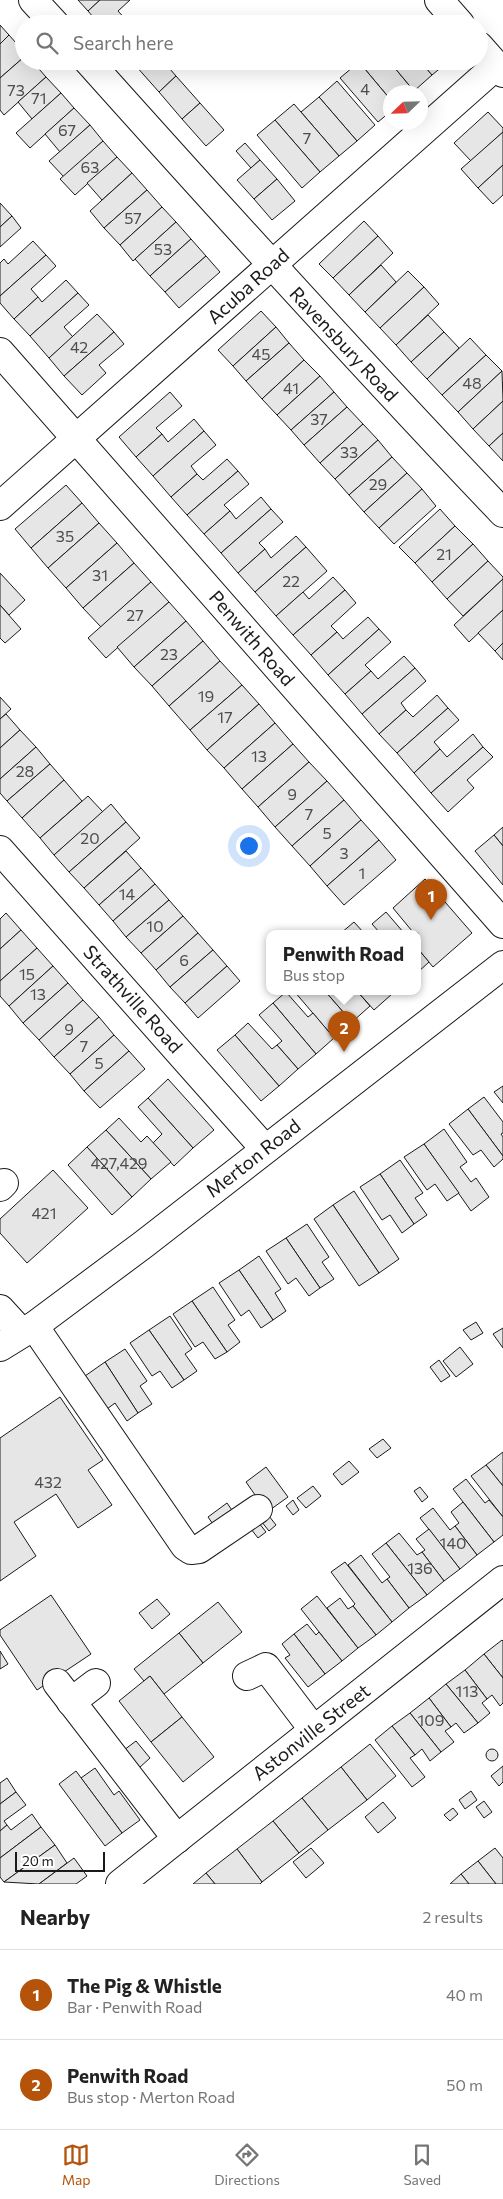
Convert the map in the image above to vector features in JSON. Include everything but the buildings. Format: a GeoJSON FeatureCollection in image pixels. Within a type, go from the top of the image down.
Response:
{"type":"FeatureCollection","features":[{"type":"Feature","properties":{"kind":"street"},"geometry":{"type":"LineString","coordinates":[[33,0],[46,15]]}},
{"type":"Feature","properties":{"kind":"street"},"geometry":{"type":"LineString","coordinates":[[439,0],[452,15]]}},
{"type":"Feature","properties":{"kind":"street","name":"Ravensbury Road"},"geometry":{"type":"LineString","coordinates":[[96,70],[271,265],[503,513]]}},
{"type":"Feature","properties":{"kind":"street","name":"Acuba Road"},"geometry":{"type":"LineString","coordinates":[[0,506],[271,265],[484,70]]}},
{"type":"Feature","properties":{"kind":"street","name":"Penwith Road"},"geometry":{"type":"LineString","coordinates":[[0,352],[503,924]]}},
{"type":"Feature","properties":{"kind":"street","name":"Strathville Road"},"geometry":{"type":"LineString","coordinates":[[0,850],[265,1149]]}},
{"type":"Feature","properties":{"kind":"street","name":"Merton Road"},"geometry":{"type":"LineString","coordinates":[[19,1335],[265,1149],[503,965]]}},
{"type":"Feature","properties":{"kind":"street"},"geometry":{"type":"LineString","coordinates":[[0,1309],[185,1546],[191,1550],[198,1549],[258,1509]]}},
{"type":"Feature","properties":{"kind":"street","name":"Astonville Street"},"geometry":{"type":"LineString","coordinates":[[130,1881],[177,1839],[313,1729],[503,1580]]}},
{"type":"Feature","properties":{"kind":"street"},"geometry":{"type":"LineString","coordinates":[[247,1676],[266,1667],[313,1729]]}},
{"type":"Feature","properties":{"kind":"street"},"geometry":{"type":"LineString","coordinates":[[96,1682],[64,1692],[177,1839]]}},
{"type":"Feature","properties":{"kind":"place","name":"The Pig & Whistle"},"geometry":{"type":"Point","coordinates":[431,920]}},
{"type":"Feature","properties":{"kind":"place","name":"Penwith Road"},"geometry":{"type":"Point","coordinates":[344,1052]}}]}
